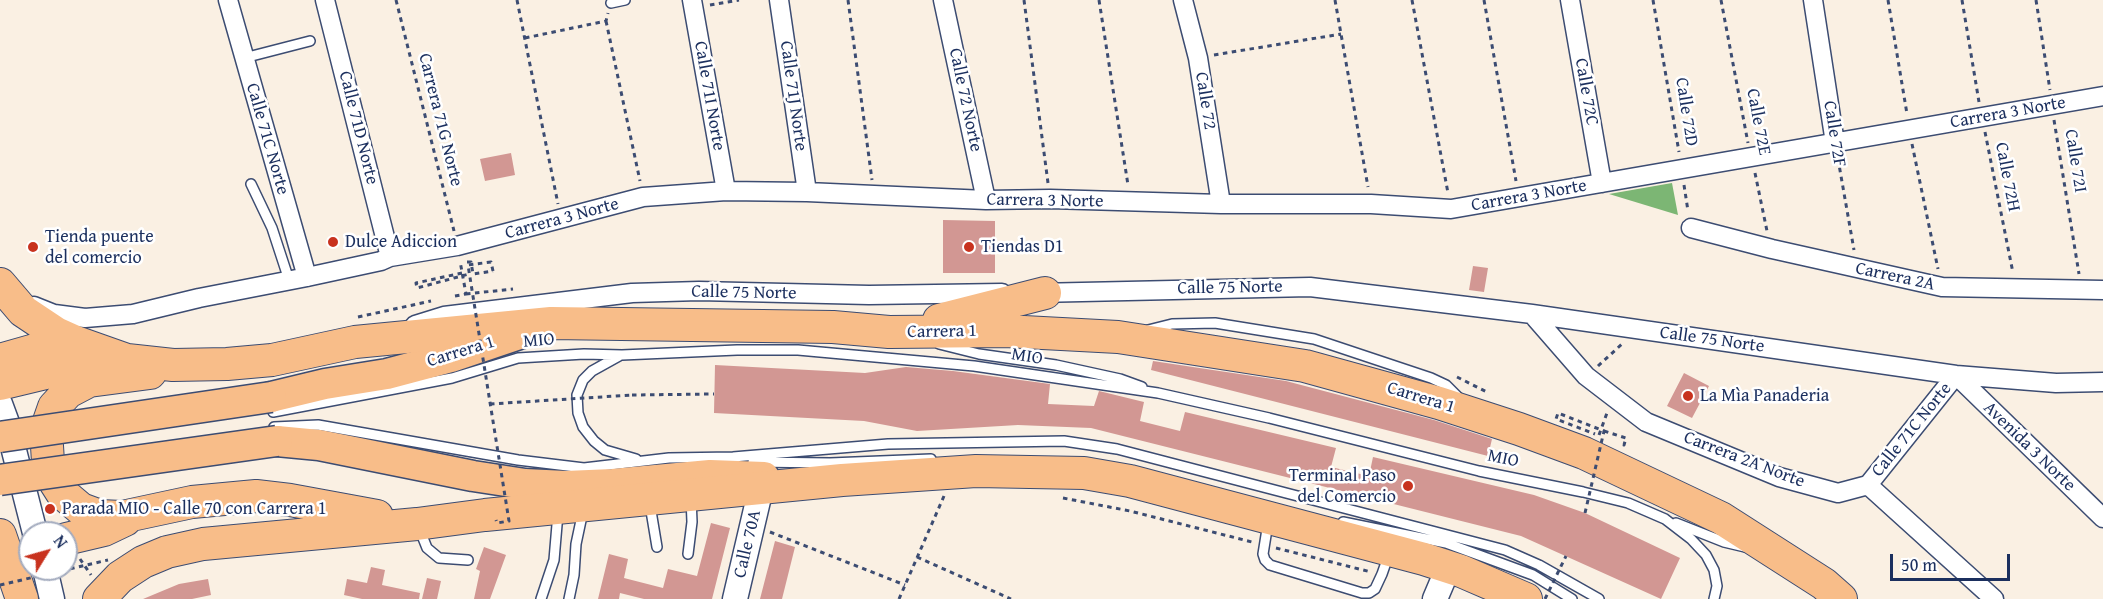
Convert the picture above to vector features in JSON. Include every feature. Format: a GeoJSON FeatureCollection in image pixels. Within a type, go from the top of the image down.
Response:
{"type":"FeatureCollection","features":[{"type":"Feature","properties":{"kind":"highway"},"geometry":{"type":"LineString","coordinates":[[0,284],[23,311],[70,340],[113,356],[142,363],[207,364],[272,360],[356,329],[551,323]]}},
{"type":"Feature","properties":{"kind":"highway"},"geometry":{"type":"LineString","coordinates":[[889,332],[1045,293]]}},
{"type":"Feature","properties":{"kind":"highway","name":"Carrera 1"},"geometry":{"type":"LineString","coordinates":[[551,323],[833,327],[889,332],[1005,331],[1118,337],[1305,366],[1388,388],[1487,407],[1519,429],[1593,457],[1721,518],[1785,557],[1833,591]]}},
{"type":"Feature","properties":{"kind":"highway"},"geometry":{"type":"LineString","coordinates":[[0,360],[70,340]]}},
{"type":"Feature","properties":{"kind":"highway"},"geometry":{"type":"LineString","coordinates":[[0,384],[93,363],[113,356]]}},
{"type":"Feature","properties":{"kind":"highway"},"geometry":{"type":"LineString","coordinates":[[207,364],[89,381],[68,392],[54,407],[46,430],[46,450],[51,474],[62,493],[81,509],[100,516],[132,515],[192,502],[256,496],[290,500],[417,524]]}},
{"type":"Feature","properties":{"kind":"highway"},"geometry":{"type":"LineString","coordinates":[[99,599],[120,577],[137,566],[167,552],[188,546],[229,540],[417,524],[842,480],[953,472],[1084,473],[1130,482],[1266,531],[1328,525],[1390,552],[1449,566],[1526,599]]}},
{"type":"Feature","properties":{"kind":"highway"},"geometry":{"type":"LineString","coordinates":[[78,536],[104,530],[132,515]]}},
{"type":"Feature","properties":{"kind":"highway"},"geometry":{"type":"LineString","coordinates":[[9,544],[22,599]]}},
{"type":"Feature","properties":{"kind":"main road","name":"Carrera 1"},"geometry":{"type":"LineString","coordinates":[[2,421],[272,404],[326,384],[387,374],[451,357],[551,323]]}},
{"type":"Feature","properties":{"kind":"main road"},"geometry":{"type":"LineString","coordinates":[[0,480],[275,434],[473,476],[525,484],[566,486],[614,484],[710,475],[842,480]]}},
{"type":"Feature","properties":{"kind":"street","name":"Calle 71C Norte"},"geometry":{"type":"LineString","coordinates":[[228,0],[298,279]]}},
{"type":"Feature","properties":{"kind":"street","name":"Calle 71D Norte"},"geometry":{"type":"LineString","coordinates":[[325,0],[390,257]]}},
{"type":"Feature","properties":{"kind":"street","name":"Calle 71J Norte"},"geometry":{"type":"LineString","coordinates":[[779,0],[807,192]]}},
{"type":"Feature","properties":{"kind":"street","name":"Calle 72 Norte"},"geometry":{"type":"LineString","coordinates":[[943,0],[986,200]]}},
{"type":"Feature","properties":{"kind":"street","name":"Calle 72"},"geometry":{"type":"LineString","coordinates":[[1183,0],[1198,58],[1221,204]]}},
{"type":"Feature","properties":{"kind":"street","name":"Calle 72C"},"geometry":{"type":"LineString","coordinates":[[1569,0],[1602,183]]}},
{"type":"Feature","properties":{"kind":"street","name":"Calle 72F"},"geometry":{"type":"LineString","coordinates":[[1813,0],[1835,143]]}},
{"type":"Feature","properties":{"kind":"street","name":"Calle 71I Norte"},"geometry":{"type":"LineString","coordinates":[[693,4],[726,191]]}},
{"type":"Feature","properties":{"kind":"street","name":"Carrera 3 Norte"},"geometry":{"type":"LineString","coordinates":[[0,284],[41,309],[54,314],[86,318],[133,314],[381,261],[390,257],[457,246],[643,197],[726,191],[807,192],[986,200],[1371,204],[1451,209],[2103,96]]}},
{"type":"Feature","properties":{"kind":"street","name":"Carrera 2A"},"geometry":{"type":"LineString","coordinates":[[1691,228],[1855,269],[1942,287],[2103,290]]}},
{"type":"Feature","properties":{"kind":"street","name":"Calle 75 Norte"},"geometry":{"type":"LineString","coordinates":[[356,329],[632,293],[699,291],[869,295],[1310,287],[1532,314],[1956,375],[2056,382],[2103,382]]}},
{"type":"Feature","properties":{"kind":"street","name":"Carrera 2A Norte"},"geometry":{"type":"LineString","coordinates":[[1532,314],[1586,376],[1646,422],[1779,477],[1838,493],[1868,485]]}},
{"type":"Feature","properties":{"kind":"street","name":"Calle 71C Norte"},"geometry":{"type":"LineString","coordinates":[[1868,485],[1956,375]]}},
{"type":"Feature","properties":{"kind":"street","name":"Avenida 3 Norte"},"geometry":{"type":"LineString","coordinates":[[1956,375],[2103,518]]}},
{"type":"Feature","properties":{"kind":"street"},"geometry":{"type":"LineString","coordinates":[[2,421],[31,521]]}},
{"type":"Feature","properties":{"kind":"street"},"geometry":{"type":"LineString","coordinates":[[1868,485],[1994,599]]}},
{"type":"Feature","properties":{"kind":"street","name":"Calle 70A"},"geometry":{"type":"LineString","coordinates":[[735,599],[761,488]]}},
{"type":"Feature","properties":{"kind":"street"},"geometry":{"type":"LineString","coordinates":[[1435,599],[1449,566]]}},
{"type":"Feature","properties":{"kind":"street"},"geometry":{"type":"LineString","coordinates":[[48,581],[52,599]]}},
{"type":"Feature","properties":{"kind":"street"},"geometry":{"type":"LineString","coordinates":[[1833,591],[1853,599]]}},
{"type":"Feature","properties":{"kind":"lane"},"geometry":{"type":"LineString","coordinates":[[611,3],[625,0]]}},
{"type":"Feature","properties":{"kind":"lane"},"geometry":{"type":"LineString","coordinates":[[244,58],[310,41]]}},
{"type":"Feature","properties":{"kind":"lane"},"geometry":{"type":"LineString","coordinates":[[251,184],[298,279]]}},
{"type":"Feature","properties":{"kind":"lane"},"geometry":{"type":"LineString","coordinates":[[889,332],[923,341]]}},
{"type":"Feature","properties":{"kind":"lane"},"geometry":{"type":"LineString","coordinates":[[934,343],[979,354],[1056,365],[1120,379],[1158,393]]}},
{"type":"Feature","properties":{"kind":"lane","name":"MIO"},"geometry":{"type":"LineString","coordinates":[[272,404],[452,378],[518,358],[584,354],[798,350],[974,366],[1158,393],[1269,418],[1479,471],[1628,503],[1665,519],[1691,539],[1706,555],[1714,570],[1718,586],[1714,599]]}},
{"type":"Feature","properties":{"kind":"lane"},"geometry":{"type":"LineString","coordinates":[[622,355],[592,371],[584,380],[577,395],[578,413],[583,427],[605,450],[645,460]]}},
{"type":"Feature","properties":{"kind":"lane"},"geometry":{"type":"LineString","coordinates":[[275,434],[318,425],[518,460],[584,468],[645,460],[697,459],[888,444],[1064,441],[1117,448],[1505,550],[1539,565],[1599,599]]}},
{"type":"Feature","properties":{"kind":"lane"},"geometry":{"type":"LineString","coordinates":[[697,459],[781,463],[943,459]]}},
{"type":"Feature","properties":{"kind":"lane"},"geometry":{"type":"LineString","coordinates":[[964,460],[1033,472]]}},
{"type":"Feature","properties":{"kind":"lane"},"geometry":{"type":"LineString","coordinates":[[688,554],[693,512],[690,496]]}},
{"type":"Feature","properties":{"kind":"lane"},"geometry":{"type":"LineString","coordinates":[[649,499],[657,547]]}},
{"type":"Feature","properties":{"kind":"lane"},"geometry":{"type":"LineString","coordinates":[[541,599],[571,507]]}},
{"type":"Feature","properties":{"kind":"lane"},"geometry":{"type":"LineString","coordinates":[[569,599],[574,576],[576,544],[581,526],[571,507]]}},
{"type":"Feature","properties":{"kind":"lane"},"geometry":{"type":"LineString","coordinates":[[1665,519],[1724,542],[1785,557]]}},
{"type":"Feature","properties":{"kind":"lane"},"geometry":{"type":"LineString","coordinates":[[417,524],[431,553],[439,558],[468,560]]}},
{"type":"Feature","properties":{"kind":"lane"},"geometry":{"type":"LineString","coordinates":[[1266,531],[1265,560],[1270,565],[1362,593],[1369,593],[1375,589],[1390,552],[1446,543],[1533,575],[1572,599]]}},
{"type":"Feature","properties":{"kind":"path","name":"Carrera 71G Norte"},"geometry":{"type":"LineString","coordinates":[[396,0],[462,273]]}},
{"type":"Feature","properties":{"kind":"path"},"geometry":{"type":"LineString","coordinates":[[517,0],[561,219]]}},
{"type":"Feature","properties":{"kind":"path"},"geometry":{"type":"LineString","coordinates":[[693,4],[739,0]]}},
{"type":"Feature","properties":{"kind":"path"},"geometry":{"type":"LineString","coordinates":[[848,0],[875,196]]}},
{"type":"Feature","properties":{"kind":"path"},"geometry":{"type":"LineString","coordinates":[[1024,0],[1050,199]]}},
{"type":"Feature","properties":{"kind":"path"},"geometry":{"type":"LineString","coordinates":[[1099,0],[1131,202]]}},
{"type":"Feature","properties":{"kind":"path"},"geometry":{"type":"LineString","coordinates":[[1335,0],[1371,204]]}},
{"type":"Feature","properties":{"kind":"path"},"geometry":{"type":"LineString","coordinates":[[1412,0],[1451,209]]}},
{"type":"Feature","properties":{"kind":"path"},"geometry":{"type":"LineString","coordinates":[[1484,0],[1519,198]]}},
{"type":"Feature","properties":{"kind":"path","name":"Calle 72D"},"geometry":{"type":"LineString","coordinates":[[1653,0],[1691,228]]}},
{"type":"Feature","properties":{"kind":"path","name":"Calle 72E"},"geometry":{"type":"LineString","coordinates":[[1721,0],[1751,157],[1772,249]]}},
{"type":"Feature","properties":{"kind":"path","name":"Calle 72H"},"geometry":{"type":"LineString","coordinates":[[1962,0],[1982,117],[2016,289]]}},
{"type":"Feature","properties":{"kind":"path","name":"Calle 72I"},"geometry":{"type":"LineString","coordinates":[[2036,0],[2082,291]]}},
{"type":"Feature","properties":{"kind":"path"},"geometry":{"type":"LineString","coordinates":[[611,3],[606,21],[643,197]]}},
{"type":"Feature","properties":{"kind":"path"},"geometry":{"type":"LineString","coordinates":[[525,38],[606,21]]}},
{"type":"Feature","properties":{"kind":"path"},"geometry":{"type":"LineString","coordinates":[[1198,58],[1341,34]]}},
{"type":"Feature","properties":{"kind":"path","name":"Calle 72F"},"geometry":{"type":"LineString","coordinates":[[1835,143],[1855,269]]}},
{"type":"Feature","properties":{"kind":"path"},"geometry":{"type":"LineString","coordinates":[[471,262],[473,274],[493,271],[491,262],[468,265],[509,521],[496,523],[496,520]]}},
{"type":"Feature","properties":{"kind":"path"},"geometry":{"type":"LineString","coordinates":[[454,296],[466,294],[462,273],[416,284],[417,288],[469,274]]}},
{"type":"Feature","properties":{"kind":"path"},"geometry":{"type":"LineString","coordinates":[[356,329],[431,301]]}},
{"type":"Feature","properties":{"kind":"path"},"geometry":{"type":"LineString","coordinates":[[1592,372],[1630,336],[1632,328]]}},
{"type":"Feature","properties":{"kind":"path"},"geometry":{"type":"LineString","coordinates":[[1448,372],[1487,407]]}},
{"type":"Feature","properties":{"kind":"path"},"geometry":{"type":"LineString","coordinates":[[490,404],[632,395],[714,394]]}},
{"type":"Feature","properties":{"kind":"path"},"geometry":{"type":"LineString","coordinates":[[1596,442],[1612,398]]}},
{"type":"Feature","properties":{"kind":"path"},"geometry":{"type":"LineString","coordinates":[[1594,434],[1556,419],[1558,413],[1626,438],[1624,445],[1614,441]]}},
{"type":"Feature","properties":{"kind":"path"},"geometry":{"type":"LineString","coordinates":[[1585,513],[1604,430]]}},
{"type":"Feature","properties":{"kind":"path"},"geometry":{"type":"LineString","coordinates":[[899,599],[945,495],[933,495]]}},
{"type":"Feature","properties":{"kind":"path"},"geometry":{"type":"LineString","coordinates":[[1052,497],[1390,552]]}},
{"type":"Feature","properties":{"kind":"path"},"geometry":{"type":"LineString","coordinates":[[753,526],[905,585]]}},
{"type":"Feature","properties":{"kind":"path"},"geometry":{"type":"LineString","coordinates":[[1545,599],[1566,556]]}},
{"type":"Feature","properties":{"kind":"path"},"geometry":{"type":"LineString","coordinates":[[917,557],[1011,599]]}},
{"type":"Feature","properties":{"kind":"path"},"geometry":{"type":"LineString","coordinates":[[0,585],[108,560]]}},
{"type":"Feature","properties":{"kind":"green space"},"geometry":{"type":"Polygon","coordinates":[[[1672,183],[1678,215],[1609,194],[1672,183]]]}},
{"type":"Feature","properties":{"kind":"building"},"geometry":{"type":"Polygon","coordinates":[[[511,153],[515,175],[485,181],[480,159],[511,153]]]}},
{"type":"Feature","properties":{"kind":"building","name":"Tiendas D1"},"geometry":{"type":"Polygon","coordinates":[[[943,220],[995,221],[995,273],[943,273],[943,220]]]}},
{"type":"Feature","properties":{"kind":"building"},"geometry":{"type":"Polygon","coordinates":[[[1473,266],[1488,268],[1484,292],[1469,290],[1473,266]]]}},
{"type":"Feature","properties":{"kind":"building","name":"Terminal Paso del Comercio"},"geometry":{"type":"Polygon","coordinates":[[[1153,361],[1286,381],[1434,420],[1492,439],[1488,456],[1151,370],[1153,361]]]}},
{"type":"Feature","properties":{"kind":"building","name":"Terminal Paso del Comercio"},"geometry":{"type":"Polygon","coordinates":[[[715,365],[865,373],[906,367],[953,371],[1050,384],[1048,404],[1094,406],[1099,391],[1144,402],[1140,421],[1180,431],[1185,412],[1336,448],[1331,467],[1369,476],[1373,457],[1534,495],[1585,513],[1680,558],[1661,599],[1521,536],[1091,428],[1018,425],[917,431],[864,421],[714,413],[715,365]]]}},
{"type":"Feature","properties":{"kind":"building","name":"La Mìa Panaderia"},"geometry":{"type":"Polygon","coordinates":[[[1684,373],[1709,386],[1692,418],[1667,406],[1684,373]]]}},
{"type":"Feature","properties":{"kind":"building"},"geometry":{"type":"Polygon","coordinates":[[[711,523],[730,528],[712,599],[644,599],[620,593],[619,599],[598,599],[609,554],[628,559],[624,578],[663,588],[668,569],[697,576],[711,523]]]}},
{"type":"Feature","properties":{"kind":"building"},"geometry":{"type":"Polygon","coordinates":[[[775,541],[795,547],[782,599],[760,599],[775,541]]]}},
{"type":"Feature","properties":{"kind":"building"},"geometry":{"type":"Polygon","coordinates":[[[484,547],[506,555],[490,599],[474,599],[480,571],[476,569],[484,547]]]}},
{"type":"Feature","properties":{"kind":"building"},"geometry":{"type":"Polygon","coordinates":[[[371,567],[385,570],[382,585],[420,593],[419,599],[362,599],[344,595],[347,579],[367,583],[371,567]]]}},
{"type":"Feature","properties":{"kind":"building"},"geometry":{"type":"Polygon","coordinates":[[[427,578],[441,581],[437,599],[422,599],[427,578]]]}},
{"type":"Feature","properties":{"kind":"building"},"geometry":{"type":"Polygon","coordinates":[[[208,579],[211,595],[192,599],[143,599],[179,584],[208,579]]]}},
{"type":"Feature","properties":{"kind":"place","name":"Dulce Adiccion"},"geometry":{"type":"Point","coordinates":[333,242]}},
{"type":"Feature","properties":{"kind":"place","name":"Tienda puente del comercio"},"geometry":{"type":"Point","coordinates":[33,247]}},
{"type":"Feature","properties":{"kind":"place","name":"Tiendas D1"},"geometry":{"type":"Point","coordinates":[969,247]}},
{"type":"Feature","properties":{"kind":"place","name":"La Mìa Panaderia"},"geometry":{"type":"Point","coordinates":[1688,396]}},
{"type":"Feature","properties":{"kind":"place","name":"Terminal Paso del Comercio"},"geometry":{"type":"Point","coordinates":[1408,486]}},
{"type":"Feature","properties":{"kind":"place","name":"Parada MIO - Calle 70 con Carrera 1"},"geometry":{"type":"Point","coordinates":[50,509]}}]}
